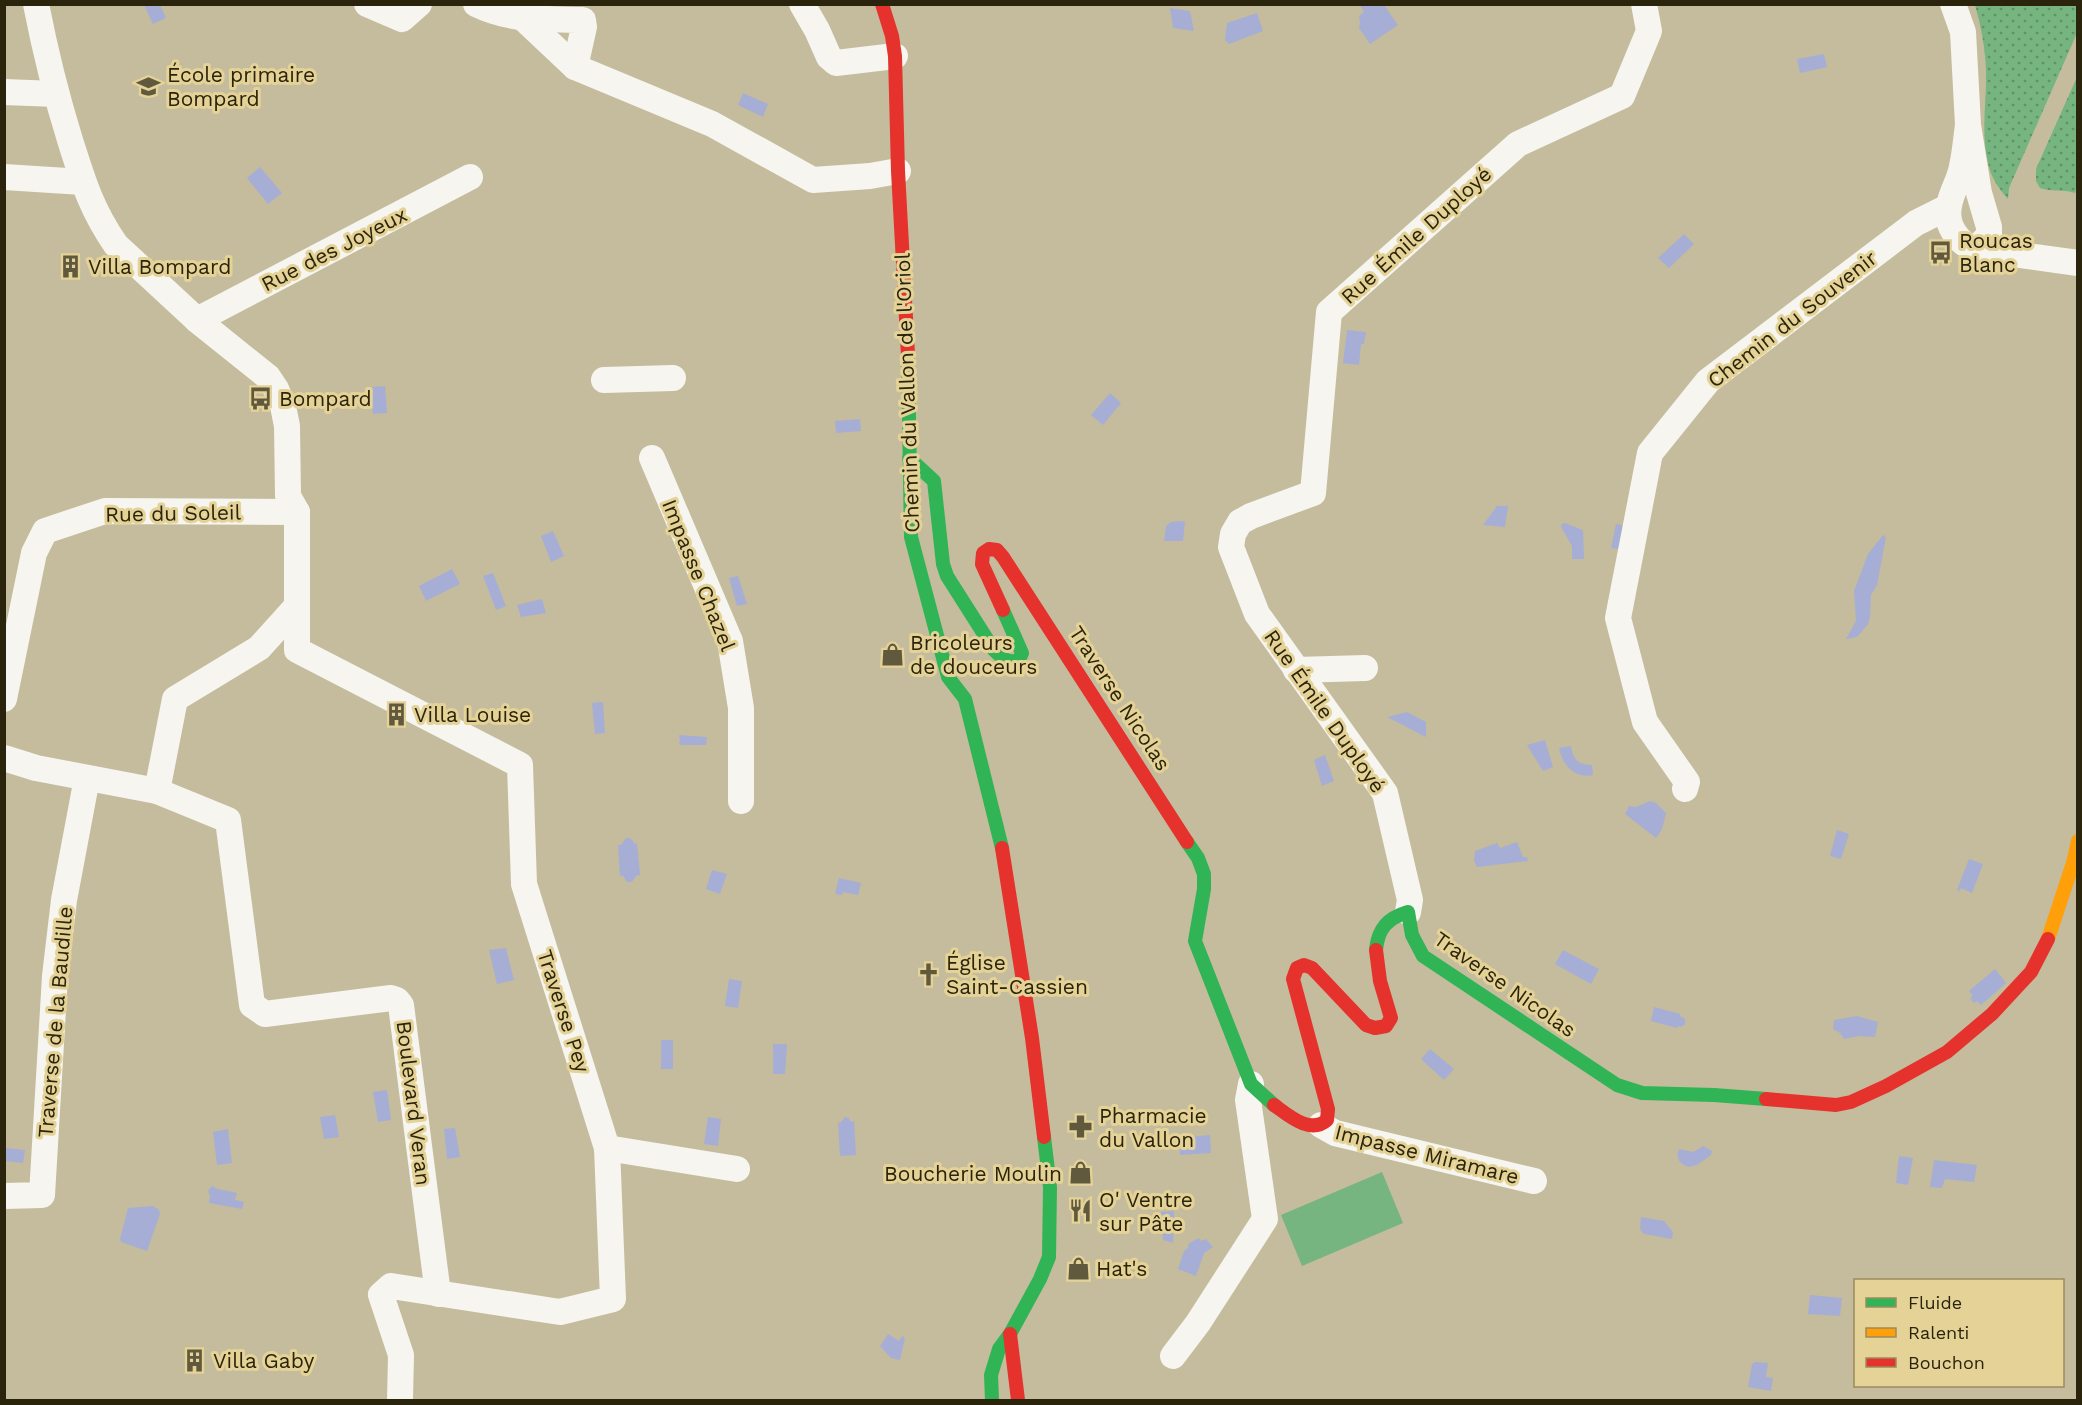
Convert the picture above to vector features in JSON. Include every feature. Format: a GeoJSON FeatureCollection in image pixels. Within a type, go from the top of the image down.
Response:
{"type":"FeatureCollection","features":[{"type":"Feature","properties":{"kind":"street","name":"Traverse Pey"},"geometry":{"type":"LineString","coordinates":[[36,4],[56,94],[91,205],[116,245],[197,320],[268,377],[276,388],[287,426],[288,495],[297,512],[297,650],[520,765],[524,884],[607,1148],[613,1299],[560,1312],[392,1286],[381,1295],[401,1355],[400,1401]]}},
{"type":"Feature","properties":{"kind":"street"},"geometry":{"type":"LineString","coordinates":[[367,4],[411,11]]}},
{"type":"Feature","properties":{"kind":"street"},"geometry":{"type":"LineString","coordinates":[[476,4],[496,14],[523,18],[583,20],[584,27],[575,67]]}},
{"type":"Feature","properties":{"kind":"street"},"geometry":{"type":"LineString","coordinates":[[802,4],[829,57],[836,63],[895,56]]}},
{"type":"Feature","properties":{"kind":"street","name":"Chemin du Vallon de l'Oriol"},"geometry":{"type":"LineString","coordinates":[[882,4],[892,36],[895,56],[898,171],[908,353],[911,537],[948,677],[965,699],[967,715],[988,786],[1004,857],[1032,1038],[1050,1187],[1048,1257],[1040,1280],[999,1349],[991,1375],[992,1401]]}},
{"type":"Feature","properties":{"kind":"street","name":"Rue Émile Duployé"},"geometry":{"type":"LineString","coordinates":[[1408,912],[1410,900],[1385,793],[1257,614],[1231,547],[1233,534],[1240,522],[1251,516],[1313,493],[1329,312],[1518,144],[1622,96],[1649,31],[1644,4]]}},
{"type":"Feature","properties":{"kind":"street"},"geometry":{"type":"LineString","coordinates":[[1953,4],[1963,32],[1968,125],[1979,193],[1989,227],[1989,236],[1976,249]]}},
{"type":"Feature","properties":{"kind":"street"},"geometry":{"type":"LineString","coordinates":[[523,18],[575,67],[712,124],[813,180],[898,171]]}},
{"type":"Feature","properties":{"kind":"street"},"geometry":{"type":"LineString","coordinates":[[4,92],[56,94]]}},
{"type":"Feature","properties":{"kind":"street"},"geometry":{"type":"LineString","coordinates":[[1968,125],[1962,168],[1948,207],[1950,223],[1958,238],[1967,246],[1976,249],[2078,264]]}},
{"type":"Feature","properties":{"kind":"street"},"geometry":{"type":"LineString","coordinates":[[4,177],[83,182]]}},
{"type":"Feature","properties":{"kind":"street","name":"Rue des Joyeux"},"geometry":{"type":"LineString","coordinates":[[197,320],[471,177]]}},
{"type":"Feature","properties":{"kind":"street","name":"Chemin du Souvenir"},"geometry":{"type":"LineString","coordinates":[[1684,789],[1687,782],[1645,722],[1618,618],[1650,453],[1708,381],[1916,223],[1948,207]]}},
{"type":"Feature","properties":{"kind":"street"},"geometry":{"type":"LineString","coordinates":[[604,380],[672,378]]}},
{"type":"Feature","properties":{"kind":"street","name":"Impasse Chazel"},"geometry":{"type":"LineString","coordinates":[[652,458],[730,640],[741,708],[741,801]]}},
{"type":"Feature","properties":{"kind":"street","name":"Traverse Nicolas"},"geometry":{"type":"LineString","coordinates":[[909,458],[934,481],[943,564],[947,576],[994,650],[1003,659],[1013,662],[1019,660],[1022,653],[982,564],[983,554],[989,549],[996,550],[1003,556],[1198,858],[1204,874],[1204,889],[1195,941],[1251,1084],[1262,1096],[1301,1122],[1312,1126],[1321,1125]]}},
{"type":"Feature","properties":{"kind":"street","name":"Rue du Soleil"},"geometry":{"type":"LineString","coordinates":[[4,699],[34,553],[45,531],[105,511],[297,512]]}},
{"type":"Feature","properties":{"kind":"street"},"geometry":{"type":"LineString","coordinates":[[4,758],[36,768],[158,791],[175,699],[259,648],[297,606]]}},
{"type":"Feature","properties":{"kind":"street"},"geometry":{"type":"LineString","coordinates":[[1296,670],[1365,668]]}},
{"type":"Feature","properties":{"kind":"street","name":"Traverse de la Baudille"},"geometry":{"type":"LineString","coordinates":[[4,1196],[42,1195],[55,976],[64,900],[87,778]]}},
{"type":"Feature","properties":{"kind":"street","name":"Boulevard Veran"},"geometry":{"type":"LineString","coordinates":[[158,791],[228,820],[252,1005],[265,1014],[391,998],[397,1000],[401,1005],[438,1294]]}},
{"type":"Feature","properties":{"kind":"street","name":"Traverse Nicolas"},"geometry":{"type":"LineString","coordinates":[[1408,912],[1414,945],[1423,956],[1617,1085],[1642,1093],[1714,1095],[1836,1105],[1851,1102],[1886,1086],[1947,1052],[1992,1014],[2031,972],[2048,940],[2078,841]]}},
{"type":"Feature","properties":{"kind":"street"},"geometry":{"type":"LineString","coordinates":[[1321,1125],[1327,1120],[1328,1109],[1293,979],[1297,968],[1304,965],[1312,968],[1366,1025],[1375,1028],[1386,1026],[1391,1018],[1375,947],[1385,924],[1392,917],[1408,912]]}},
{"type":"Feature","properties":{"kind":"street"},"geometry":{"type":"LineString","coordinates":[[1173,1356],[1198,1323],[1265,1220],[1248,1100],[1251,1084]]}},
{"type":"Feature","properties":{"kind":"street","name":"Impasse Miramare"},"geometry":{"type":"LineString","coordinates":[[1321,1125],[1335,1133],[1534,1181]]}},
{"type":"Feature","properties":{"kind":"street"},"geometry":{"type":"LineString","coordinates":[[607,1148],[737,1169]]}},
{"type":"Feature","properties":{"kind":"street"},"geometry":{"type":"LineString","coordinates":[[1010,1334],[1018,1401]]}},
{"type":"Feature","properties":{"kind":"green space"},"geometry":{"type":"Polygon","coordinates":[[[1975,5],[2077,5],[2077,33],[2009,188],[2008,199],[1992,176],[1986,155],[1985,61],[1975,5]]]}},
{"type":"Feature","properties":{"kind":"green space"},"geometry":{"type":"Polygon","coordinates":[[[2077,77],[2077,185],[2075,193],[2040,188],[2036,181],[2036,169],[2077,77]]]}},
{"type":"Feature","properties":{"kind":"green space"},"geometry":{"type":"Polygon","coordinates":[[[1382,1172],[1403,1223],[1302,1266],[1281,1215],[1382,1172]]]}},
{"type":"Feature","properties":{"kind":"water"},"geometry":{"type":"Polygon","coordinates":[[[144,5],[160,5],[166,18],[153,24],[144,5]]]}},
{"type":"Feature","properties":{"kind":"water"},"geometry":{"type":"Polygon","coordinates":[[[1360,5],[1384,5],[1398,25],[1370,44],[1359,28],[1359,16],[1364,12],[1360,5]]]}},
{"type":"Feature","properties":{"kind":"water"},"geometry":{"type":"Polygon","coordinates":[[[1170,8],[1190,11],[1194,31],[1173,28],[1170,8]]]}},
{"type":"Feature","properties":{"kind":"water"},"geometry":{"type":"Polygon","coordinates":[[[1257,13],[1263,31],[1229,44],[1225,40],[1227,23],[1257,13]]]}},
{"type":"Feature","properties":{"kind":"water"},"geometry":{"type":"Polygon","coordinates":[[[1824,54],[1827,67],[1800,73],[1797,59],[1824,54]]]}},
{"type":"Feature","properties":{"kind":"water"},"geometry":{"type":"Polygon","coordinates":[[[743,93],[768,104],[763,117],[738,105],[743,93]]]}},
{"type":"Feature","properties":{"kind":"water"},"geometry":{"type":"Polygon","coordinates":[[[260,167],[282,193],[268,204],[247,178],[260,167]]]}},
{"type":"Feature","properties":{"kind":"water"},"geometry":{"type":"Polygon","coordinates":[[[1684,234],[1694,244],[1669,268],[1658,258],[1684,234]]]}},
{"type":"Feature","properties":{"kind":"water"},"geometry":{"type":"Polygon","coordinates":[[[1347,330],[1366,332],[1364,344],[1361,344],[1359,365],[1343,363],[1347,330]]]}},
{"type":"Feature","properties":{"kind":"water"},"geometry":{"type":"Polygon","coordinates":[[[385,386],[387,413],[373,414],[371,387],[385,386]]]}},
{"type":"Feature","properties":{"kind":"water"},"geometry":{"type":"Polygon","coordinates":[[[1110,393],[1121,403],[1103,425],[1091,415],[1110,393]]]}},
{"type":"Feature","properties":{"kind":"water"},"geometry":{"type":"Polygon","coordinates":[[[860,419],[861,431],[836,433],[835,421],[860,419]]]}},
{"type":"Feature","properties":{"kind":"water"},"geometry":{"type":"Polygon","coordinates":[[[1497,506],[1508,506],[1505,527],[1483,525],[1497,506]]]}},
{"type":"Feature","properties":{"kind":"water"},"geometry":{"type":"Polygon","coordinates":[[[1171,522],[1185,522],[1183,541],[1164,541],[1166,526],[1171,522]]]}},
{"type":"Feature","properties":{"kind":"water"},"geometry":{"type":"Polygon","coordinates":[[[1565,523],[1583,530],[1584,559],[1572,559],[1572,546],[1561,527],[1565,523]]]}},
{"type":"Feature","properties":{"kind":"water"},"geometry":{"type":"Polygon","coordinates":[[[1616,524],[1631,527],[1626,550],[1611,548],[1616,524]]]}},
{"type":"Feature","properties":{"kind":"water"},"geometry":{"type":"Polygon","coordinates":[[[553,531],[564,556],[551,562],[541,536],[553,531]]]}},
{"type":"Feature","properties":{"kind":"water"},"geometry":{"type":"Polygon","coordinates":[[[1883,535],[1886,537],[1877,585],[1871,595],[1868,624],[1857,637],[1846,639],[1856,621],[1854,591],[1868,554],[1883,535]]]}},
{"type":"Feature","properties":{"kind":"water"},"geometry":{"type":"Polygon","coordinates":[[[452,569],[460,584],[426,601],[419,586],[452,569]]]}},
{"type":"Feature","properties":{"kind":"water"},"geometry":{"type":"Polygon","coordinates":[[[493,573],[506,606],[496,610],[483,576],[493,573]]]}},
{"type":"Feature","properties":{"kind":"water"},"geometry":{"type":"Polygon","coordinates":[[[738,576],[747,604],[737,606],[729,578],[738,576]]]}},
{"type":"Feature","properties":{"kind":"water"},"geometry":{"type":"Polygon","coordinates":[[[542,599],[546,613],[521,617],[517,605],[542,599]]]}},
{"type":"Feature","properties":{"kind":"water"},"geometry":{"type":"Polygon","coordinates":[[[603,702],[605,733],[595,734],[592,703],[603,702]]]}},
{"type":"Feature","properties":{"kind":"water"},"geometry":{"type":"Polygon","coordinates":[[[1407,712],[1426,722],[1426,737],[1387,717],[1407,712]]]}},
{"type":"Feature","properties":{"kind":"water"},"geometry":{"type":"Polygon","coordinates":[[[679,735],[707,737],[706,745],[681,745],[679,735]]]}},
{"type":"Feature","properties":{"kind":"water"},"geometry":{"type":"Polygon","coordinates":[[[1545,740],[1553,767],[1543,771],[1527,745],[1545,740]]]}},
{"type":"Feature","properties":{"kind":"water"},"geometry":{"type":"Polygon","coordinates":[[[1571,746],[1577,760],[1583,764],[1592,765],[1593,775],[1575,773],[1566,765],[1559,748],[1571,746]]]}},
{"type":"Feature","properties":{"kind":"water"},"geometry":{"type":"Polygon","coordinates":[[[1325,755],[1334,781],[1322,786],[1314,760],[1325,755]]]}},
{"type":"Feature","properties":{"kind":"water"},"geometry":{"type":"Polygon","coordinates":[[[1650,801],[1656,803],[1666,813],[1662,829],[1656,838],[1625,814],[1629,806],[1636,807],[1650,801]]]}},
{"type":"Feature","properties":{"kind":"water"},"geometry":{"type":"Polygon","coordinates":[[[1837,830],[1849,834],[1841,859],[1830,856],[1837,830]]]}},
{"type":"Feature","properties":{"kind":"water"},"geometry":{"type":"Polygon","coordinates":[[[626,838],[637,843],[640,875],[636,876],[632,882],[627,882],[623,876],[620,876],[618,845],[621,845],[626,838]]]}},
{"type":"Feature","properties":{"kind":"water"},"geometry":{"type":"Polygon","coordinates":[[[1517,842],[1523,857],[1527,857],[1528,861],[1477,867],[1474,861],[1475,851],[1497,843],[1500,848],[1517,842]]]}},
{"type":"Feature","properties":{"kind":"water"},"geometry":{"type":"Polygon","coordinates":[[[1969,859],[1983,864],[1972,893],[1961,888],[1959,892],[1957,890],[1969,859]]]}},
{"type":"Feature","properties":{"kind":"water"},"geometry":{"type":"Polygon","coordinates":[[[712,870],[727,874],[720,894],[706,889],[712,870]]]}},
{"type":"Feature","properties":{"kind":"water"},"geometry":{"type":"Polygon","coordinates":[[[839,878],[861,883],[858,895],[843,892],[842,895],[835,894],[839,878]]]}},
{"type":"Feature","properties":{"kind":"water"},"geometry":{"type":"Polygon","coordinates":[[[506,948],[514,980],[497,984],[489,950],[506,948]]]}},
{"type":"Feature","properties":{"kind":"water"},"geometry":{"type":"Polygon","coordinates":[[[1563,950],[1599,969],[1591,984],[1555,964],[1563,950]]]}},
{"type":"Feature","properties":{"kind":"water"},"geometry":{"type":"Polygon","coordinates":[[[1995,969],[2006,983],[1981,1005],[1977,1001],[1974,1003],[1969,991],[1995,969]]]}},
{"type":"Feature","properties":{"kind":"water"},"geometry":{"type":"Polygon","coordinates":[[[729,979],[742,981],[738,1008],[725,1006],[729,979]]]}},
{"type":"Feature","properties":{"kind":"water"},"geometry":{"type":"Polygon","coordinates":[[[1654,1007],[1680,1014],[1685,1019],[1685,1024],[1677,1028],[1651,1021],[1654,1007]]]}},
{"type":"Feature","properties":{"kind":"water"},"geometry":{"type":"Polygon","coordinates":[[[1857,1016],[1878,1022],[1875,1037],[1859,1036],[1844,1039],[1833,1029],[1834,1020],[1857,1016]]]}},
{"type":"Feature","properties":{"kind":"water"},"geometry":{"type":"Polygon","coordinates":[[[661,1040],[673,1040],[673,1069],[661,1069],[661,1040]]]}},
{"type":"Feature","properties":{"kind":"water"},"geometry":{"type":"Polygon","coordinates":[[[773,1044],[787,1044],[785,1074],[773,1074],[773,1044]]]}},
{"type":"Feature","properties":{"kind":"water"},"geometry":{"type":"Polygon","coordinates":[[[1430,1049],[1454,1069],[1444,1080],[1421,1059],[1430,1049]]]}},
{"type":"Feature","properties":{"kind":"water"},"geometry":{"type":"Polygon","coordinates":[[[387,1090],[391,1120],[378,1122],[373,1092],[387,1090]]]}},
{"type":"Feature","properties":{"kind":"water"},"geometry":{"type":"Polygon","coordinates":[[[335,1115],[339,1137],[324,1139],[320,1117],[335,1115]]]}},
{"type":"Feature","properties":{"kind":"water"},"geometry":{"type":"Polygon","coordinates":[[[708,1117],[721,1119],[718,1146],[704,1144],[708,1117]]]}},
{"type":"Feature","properties":{"kind":"water"},"geometry":{"type":"Polygon","coordinates":[[[845,1117],[851,1122],[854,1121],[856,1155],[840,1156],[838,1123],[845,1117]]]}},
{"type":"Feature","properties":{"kind":"water"},"geometry":{"type":"Polygon","coordinates":[[[455,1128],[460,1157],[447,1159],[444,1129],[455,1128]]]}},
{"type":"Feature","properties":{"kind":"water"},"geometry":{"type":"Polygon","coordinates":[[[228,1129],[232,1163],[217,1165],[213,1132],[228,1129]]]}},
{"type":"Feature","properties":{"kind":"water"},"geometry":{"type":"Polygon","coordinates":[[[1210,1135],[1211,1153],[1180,1155],[1179,1138],[1210,1135]]]}},
{"type":"Feature","properties":{"kind":"water"},"geometry":{"type":"Polygon","coordinates":[[[1703,1146],[1712,1151],[1711,1155],[1697,1165],[1689,1167],[1679,1161],[1679,1149],[1693,1152],[1703,1146]]]}},
{"type":"Feature","properties":{"kind":"water"},"geometry":{"type":"Polygon","coordinates":[[[5,1148],[25,1150],[23,1163],[5,1161],[5,1148]]]}},
{"type":"Feature","properties":{"kind":"water"},"geometry":{"type":"Polygon","coordinates":[[[1899,1156],[1913,1158],[1908,1185],[1896,1183],[1899,1156]]]}},
{"type":"Feature","properties":{"kind":"water"},"geometry":{"type":"Polygon","coordinates":[[[1934,1160],[1977,1165],[1974,1182],[1945,1179],[1942,1188],[1930,1187],[1934,1160]]]}},
{"type":"Feature","properties":{"kind":"water"},"geometry":{"type":"Polygon","coordinates":[[[212,1186],[237,1193],[235,1200],[244,1202],[242,1209],[209,1203],[208,1191],[212,1186]]]}},
{"type":"Feature","properties":{"kind":"water"},"geometry":{"type":"Polygon","coordinates":[[[153,1206],[159,1210],[160,1214],[147,1251],[121,1242],[128,1208],[153,1206]]]}},
{"type":"Feature","properties":{"kind":"water"},"geometry":{"type":"Polygon","coordinates":[[[1174,1211],[1173,1243],[1163,1240],[1161,1212],[1174,1211]]]}},
{"type":"Feature","properties":{"kind":"water"},"geometry":{"type":"Polygon","coordinates":[[[1641,1217],[1664,1221],[1673,1232],[1672,1239],[1644,1234],[1640,1229],[1641,1217]]]}},
{"type":"Feature","properties":{"kind":"water"},"geometry":{"type":"Polygon","coordinates":[[[1199,1238],[1201,1241],[1206,1239],[1213,1247],[1204,1253],[1196,1276],[1178,1269],[1188,1244],[1199,1238]]]}},
{"type":"Feature","properties":{"kind":"water"},"geometry":{"type":"Polygon","coordinates":[[[1810,1295],[1842,1298],[1840,1316],[1808,1314],[1810,1295]]]}},
{"type":"Feature","properties":{"kind":"water"},"geometry":{"type":"Polygon","coordinates":[[[888,1334],[899,1341],[902,1336],[905,1338],[900,1360],[891,1358],[880,1346],[888,1334]]]}},
{"type":"Feature","properties":{"kind":"water"},"geometry":{"type":"Polygon","coordinates":[[[1755,1362],[1768,1363],[1766,1377],[1773,1378],[1771,1391],[1748,1387],[1752,1364],[1755,1362]]]}},
{"type":"Feature","properties":{"kind":"traffic: fast"},"geometry":{"type":"LineString","coordinates":[[908,355],[911,537],[948,677],[965,699],[1002,848]]}},
{"type":"Feature","properties":{"kind":"traffic: fast"},"geometry":{"type":"LineString","coordinates":[[909,458],[934,481],[943,564],[947,576],[994,650],[1008,661],[1019,660],[1022,653],[1003,610]]}},
{"type":"Feature","properties":{"kind":"traffic: fast"},"geometry":{"type":"LineString","coordinates":[[1187,842],[1198,858],[1204,874],[1204,889],[1195,941],[1251,1084],[1274,1105]]}},
{"type":"Feature","properties":{"kind":"traffic: fast"},"geometry":{"type":"LineString","coordinates":[[1376,950],[1379,936],[1385,925],[1395,917],[1408,912],[1412,935],[1423,956],[1617,1085],[1642,1093],[1766,1099]]}},
{"type":"Feature","properties":{"kind":"traffic: fast"},"geometry":{"type":"LineString","coordinates":[[992,1400],[991,1375],[999,1349],[1010,1334],[1040,1279],[1049,1257],[1050,1187],[1044,1137]]}},
{"type":"Feature","properties":{"kind":"traffic: slow"},"geometry":{"type":"LineString","coordinates":[[2048,939],[2078,841]]}},
{"type":"Feature","properties":{"kind":"traffic: jam"},"geometry":{"type":"LineString","coordinates":[[882,4],[892,36],[895,56],[898,171],[908,355]]}},
{"type":"Feature","properties":{"kind":"traffic: jam"},"geometry":{"type":"LineString","coordinates":[[1003,610],[982,564],[983,553],[989,549],[997,550],[1003,557],[1187,842]]}},
{"type":"Feature","properties":{"kind":"traffic: jam"},"geometry":{"type":"LineString","coordinates":[[1002,848],[1032,1038],[1044,1137]]}},
{"type":"Feature","properties":{"kind":"traffic: jam"},"geometry":{"type":"LineString","coordinates":[[1766,1099],[1836,1105],[1851,1102],[1886,1086],[1947,1052],[1992,1014],[2031,972],[2048,939]]}},
{"type":"Feature","properties":{"kind":"traffic: jam"},"geometry":{"type":"LineString","coordinates":[[1274,1105],[1292,1118],[1306,1124],[1320,1124],[1327,1120],[1328,1109],[1293,979],[1297,968],[1304,965],[1312,968],[1366,1025],[1375,1028],[1386,1026],[1391,1018],[1380,981],[1376,950]]}},
{"type":"Feature","properties":{"kind":"traffic: jam"},"geometry":{"type":"LineString","coordinates":[[1010,1334],[1018,1400]]}},
{"type":"Feature","properties":{"kind":"place","name":"École primaire Bompard"},"geometry":{"type":"Point","coordinates":[149,86]}},
{"type":"Feature","properties":{"kind":"place","name":"Roucas Blanc"},"geometry":{"type":"Point","coordinates":[1941,252]}},
{"type":"Feature","properties":{"kind":"place","name":"Villa Bompard"},"geometry":{"type":"Point","coordinates":[70,266]}},
{"type":"Feature","properties":{"kind":"place","name":"Bompard"},"geometry":{"type":"Point","coordinates":[261,398]}},
{"type":"Feature","properties":{"kind":"place","name":"Bricoleurs de douceurs"},"geometry":{"type":"Point","coordinates":[892,654]}},
{"type":"Feature","properties":{"kind":"place","name":"Villa Louise"},"geometry":{"type":"Point","coordinates":[396,714]}},
{"type":"Feature","properties":{"kind":"place","name":"Église Saint-Cassien"},"geometry":{"type":"Point","coordinates":[928,974]}},
{"type":"Feature","properties":{"kind":"place","name":"Pharmacie du Vallon"},"geometry":{"type":"Point","coordinates":[1081,1127]}},
{"type":"Feature","properties":{"kind":"place","name":"Boucherie Moulin"},"geometry":{"type":"Point","coordinates":[1080,1173]}},
{"type":"Feature","properties":{"kind":"place","name":"O' Ventre sur Pâte"},"geometry":{"type":"Point","coordinates":[1081,1211]}},
{"type":"Feature","properties":{"kind":"place","name":"Hat's"},"geometry":{"type":"Point","coordinates":[1078,1268]}},
{"type":"Feature","properties":{"kind":"place","name":"Villa Gaby"},"geometry":{"type":"Point","coordinates":[195,1360]}}]}
